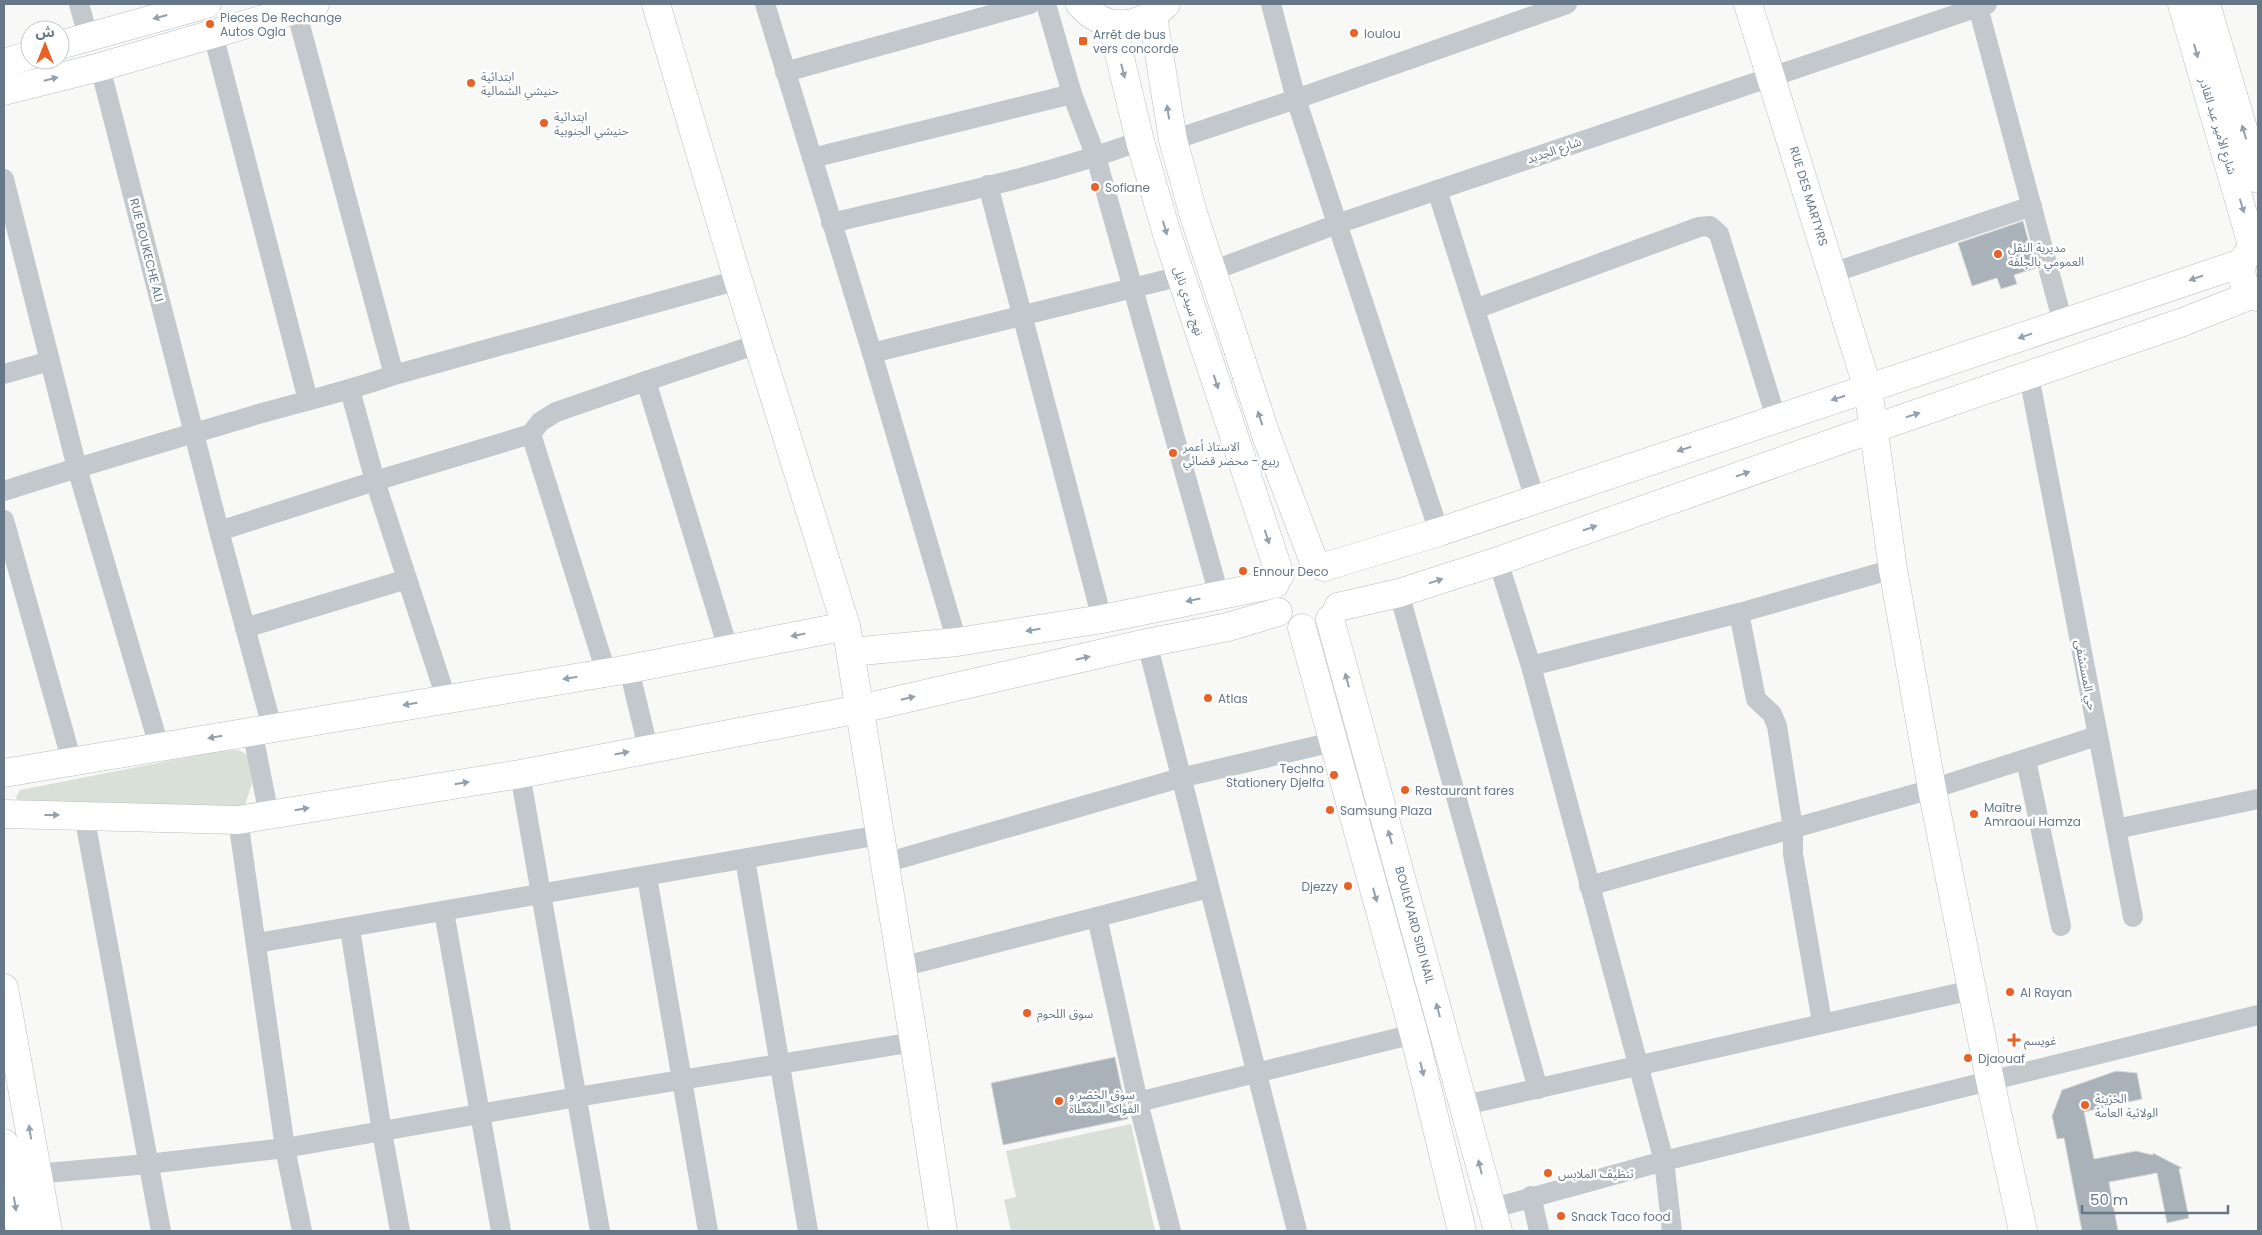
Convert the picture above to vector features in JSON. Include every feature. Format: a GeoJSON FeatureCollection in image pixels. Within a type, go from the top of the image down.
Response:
{"type":"FeatureCollection","features":[{"type":"Feature","properties":{"kind":"street"},"geometry":{"type":"LineString","coordinates":[[79,4],[88,36]]}},
{"type":"Feature","properties":{"kind":"street"},"geometry":{"type":"LineString","coordinates":[[70,42],[207,4]]}},
{"type":"Feature","properties":{"kind":"street"},"geometry":{"type":"LineString","coordinates":[[656,4],[848,639],[943,1231]]}},
{"type":"Feature","properties":{"kind":"street"},"geometry":{"type":"LineString","coordinates":[[765,4],[872,353],[957,642]]}},
{"type":"Feature","properties":{"kind":"street"},"geometry":{"type":"LineString","coordinates":[[786,72],[1030,4]]}},
{"type":"Feature","properties":{"kind":"street"},"geometry":{"type":"LineString","coordinates":[[1046,4],[1072,94],[1096,157],[1134,286],[1219,595]]}},
{"type":"Feature","properties":{"kind":"street"},"geometry":{"type":"LineString","coordinates":[[1080,4],[1095,17],[1112,24],[1126,25],[1140,22],[1160,10],[1173,140],[1194,216],[1266,435],[1319,564],[1337,580],[1340,588],[1334,613]]}},
{"type":"Feature","properties":{"kind":"street"},"geometry":{"type":"LineString","coordinates":[[1271,4],[1296,99],[1439,532]]}},
{"type":"Feature","properties":{"kind":"street"},"geometry":{"type":"LineString","coordinates":[[1173,140],[1567,4]]}},
{"type":"Feature","properties":{"kind":"street","name":"RUE DES MARTYRS"},"geometry":{"type":"LineString","coordinates":[[1748,4],[1868,389],[1875,428],[1893,569],[1932,789],[2022,1231]]}},
{"type":"Feature","properties":{"kind":"street","name":"شارع الأمير عبد القادر"},"geometry":{"type":"LineString","coordinates":[[2182,4],[2251,252],[2241,272],[2243,281],[2256,295]]}},
{"type":"Feature","properties":{"kind":"street","name":"شارع الأمير عبد القادر"},"geometry":{"type":"LineString","coordinates":[[2206,4],[2258,179]]}},
{"type":"Feature","properties":{"kind":"street"},"geometry":{"type":"LineString","coordinates":[[1983,5],[2032,206],[2063,323]]}},
{"type":"Feature","properties":{"kind":"street","name":"شارع الجديد"},"geometry":{"type":"LineString","coordinates":[[1212,271],[1337,224],[1983,5]]}},
{"type":"Feature","properties":{"kind":"street"},"geometry":{"type":"LineString","coordinates":[[4,91],[100,67],[306,7],[394,376]]}},
{"type":"Feature","properties":{"kind":"street","name":"نهج سيدي نايل"},"geometry":{"type":"LineString","coordinates":[[1112,24],[1140,141],[1277,579]]}},
{"type":"Feature","properties":{"kind":"street"},"geometry":{"type":"LineString","coordinates":[[213,34],[308,400]]}},
{"type":"Feature","properties":{"kind":"street"},"geometry":{"type":"LineString","coordinates":[[4,63],[20,58]]}},
{"type":"Feature","properties":{"kind":"street","name":"RUE BOUKECHE ALI"},"geometry":{"type":"LineString","coordinates":[[100,67],[245,628],[262,728],[269,814]]}},
{"type":"Feature","properties":{"kind":"street"},"geometry":{"type":"LineString","coordinates":[[812,158],[1072,94]]}},
{"type":"Feature","properties":{"kind":"street"},"geometry":{"type":"LineString","coordinates":[[831,222],[1018,179],[1096,157],[1140,141]]}},
{"type":"Feature","properties":{"kind":"street"},"geometry":{"type":"LineString","coordinates":[[4,179],[12,248],[50,361],[77,468],[159,746]]}},
{"type":"Feature","properties":{"kind":"street"},"geometry":{"type":"LineString","coordinates":[[988,185],[1102,619]]}},
{"type":"Feature","properties":{"kind":"street"},"geometry":{"type":"LineString","coordinates":[[1437,190],[1534,499]]}},
{"type":"Feature","properties":{"kind":"street"},"geometry":{"type":"LineString","coordinates":[[1832,273],[2032,206]]}},
{"type":"Feature","properties":{"kind":"street"},"geometry":{"type":"LineString","coordinates":[[1475,309],[1699,227],[1710,226],[1719,234],[1776,418]]}},
{"type":"Feature","properties":{"kind":"street"},"geometry":{"type":"LineString","coordinates":[[4,773],[262,728],[617,670],[728,648],[848,639],[957,642],[1102,619],[1219,595],[1277,579],[1295,563],[1319,564],[1439,532],[2063,323],[2251,252]]}},
{"type":"Feature","properties":{"kind":"street"},"geometry":{"type":"LineString","coordinates":[[872,353],[1134,286],[1181,276]]}},
{"type":"Feature","properties":{"kind":"street"},"geometry":{"type":"LineString","coordinates":[[4,491],[308,400],[350,390],[738,280]]}},
{"type":"Feature","properties":{"kind":"street"},"geometry":{"type":"LineString","coordinates":[[1277,579],[1273,593],[1278,612],[1284,620],[1302,628],[1312,628],[1334,613],[1498,561],[2218,310],[2256,295]]}},
{"type":"Feature","properties":{"kind":"street"},"geometry":{"type":"LineString","coordinates":[[219,531],[375,480],[532,434],[540,422],[556,412],[758,344]]}},
{"type":"Feature","properties":{"kind":"street"},"geometry":{"type":"LineString","coordinates":[[4,374],[50,361]]}},
{"type":"Feature","properties":{"kind":"street","name":"حي المستشفى"},"geometry":{"type":"LineString","coordinates":[[2029,376],[2133,917]]}},
{"type":"Feature","properties":{"kind":"street"},"geometry":{"type":"LineString","coordinates":[[646,381],[728,648]]}},
{"type":"Feature","properties":{"kind":"street"},"geometry":{"type":"LineString","coordinates":[[350,390],[375,480],[446,698]]}},
{"type":"Feature","properties":{"kind":"street"},"geometry":{"type":"LineString","coordinates":[[532,434],[617,670],[648,748]]}},
{"type":"Feature","properties":{"kind":"street"},"geometry":{"type":"LineString","coordinates":[[4,520],[72,762]]}},
{"type":"Feature","properties":{"kind":"street"},"geometry":{"type":"LineString","coordinates":[[1498,561],[1531,666],[1664,1162],[1673,1226],[1672,1231]]}},
{"type":"Feature","properties":{"kind":"street"},"geometry":{"type":"LineString","coordinates":[[1531,666],[1739,613],[1893,569]]}},
{"type":"Feature","properties":{"kind":"street"},"geometry":{"type":"LineString","coordinates":[[245,628],[407,579]]}},
{"type":"Feature","properties":{"kind":"street"},"geometry":{"type":"LineString","coordinates":[[1399,593],[1538,1089]]}},
{"type":"Feature","properties":{"kind":"street"},"geometry":{"type":"LineString","coordinates":[[4,814],[238,820],[520,774],[648,748],[860,709],[1147,643],[1228,627],[1278,612]]}},
{"type":"Feature","properties":{"kind":"street","name":"BOULEVARD SIDI NAIL"},"geometry":{"type":"LineString","coordinates":[[1334,613],[1494,1220]]}},
{"type":"Feature","properties":{"kind":"street"},"geometry":{"type":"LineString","coordinates":[[1739,613],[1756,699],[1772,714],[1777,726],[1792,828],[1793,854],[1822,1022]]}},
{"type":"Feature","properties":{"kind":"street"},"geometry":{"type":"LineString","coordinates":[[1302,628],[1414,1034],[1462,1231]]}},
{"type":"Feature","properties":{"kind":"street"},"geometry":{"type":"LineString","coordinates":[[1147,643],[1297,1231]]}},
{"type":"Feature","properties":{"kind":"street"},"geometry":{"type":"LineString","coordinates":[[1589,886],[1932,789],[2097,736]]}},
{"type":"Feature","properties":{"kind":"street"},"geometry":{"type":"LineString","coordinates":[[885,863],[1180,778],[1333,742]]}},
{"type":"Feature","properties":{"kind":"street"},"geometry":{"type":"LineString","coordinates":[[2026,760],[2061,926]]}},
{"type":"Feature","properties":{"kind":"street"},"geometry":{"type":"LineString","coordinates":[[520,774],[600,1231]]}},
{"type":"Feature","properties":{"kind":"street"},"geometry":{"type":"LineString","coordinates":[[2116,829],[2258,799]]}},
{"type":"Feature","properties":{"kind":"street"},"geometry":{"type":"LineString","coordinates":[[84,815],[160,1231]]}},
{"type":"Feature","properties":{"kind":"street"},"geometry":{"type":"LineString","coordinates":[[238,820],[285,1148],[302,1231]]}},
{"type":"Feature","properties":{"kind":"street"},"geometry":{"type":"LineString","coordinates":[[257,943],[350,929],[880,835]]}},
{"type":"Feature","properties":{"kind":"street"},"geometry":{"type":"LineString","coordinates":[[745,860],[808,1231]]}},
{"type":"Feature","properties":{"kind":"street"},"geometry":{"type":"LineString","coordinates":[[647,877],[708,1231]]}},
{"type":"Feature","properties":{"kind":"street"},"geometry":{"type":"LineString","coordinates":[[901,967],[1208,888]]}},
{"type":"Feature","properties":{"kind":"street"},"geometry":{"type":"LineString","coordinates":[[444,912],[501,1231]]}},
{"type":"Feature","properties":{"kind":"street"},"geometry":{"type":"LineString","coordinates":[[1097,917],[1138,1102],[1171,1231]]}},
{"type":"Feature","properties":{"kind":"street"},"geometry":{"type":"LineString","coordinates":[[350,929],[382,1132],[400,1231]]}},
{"type":"Feature","properties":{"kind":"street"},"geometry":{"type":"LineString","coordinates":[[4,988],[48,1231]]}},
{"type":"Feature","properties":{"kind":"street"},"geometry":{"type":"LineString","coordinates":[[1464,1104],[1538,1089],[1822,1022],[1972,990]]}},
{"type":"Feature","properties":{"kind":"street"},"geometry":{"type":"LineString","coordinates":[[1494,1220],[1531,1196],[1990,1080],[2258,1015]]}},
{"type":"Feature","properties":{"kind":"street"},"geometry":{"type":"LineString","coordinates":[[1138,1102],[1414,1034]]}},
{"type":"Feature","properties":{"kind":"street"},"geometry":{"type":"LineString","coordinates":[[7,1176],[148,1164],[285,1148],[479,1116],[577,1097],[914,1042]]}},
{"type":"Feature","properties":{"kind":"street"},"geometry":{"type":"LineString","coordinates":[[4,1143],[7,1176],[20,1231]]}},
{"type":"Feature","properties":{"kind":"street"},"geometry":{"type":"LineString","coordinates":[[1531,1196],[1539,1231]]}},
{"type":"Feature","properties":{"kind":"shaded area"},"geometry":{"type":"Polygon","coordinates":[[[239,750],[250,757],[252,784],[245,805],[233,808],[19,804],[16,797],[20,790],[219,751],[239,750]]]}},
{"type":"Feature","properties":{"kind":"shaded area"},"geometry":{"type":"Polygon","coordinates":[[[1131,1124],[1155,1231],[1011,1231],[1004,1200],[1016,1197],[1006,1151],[1131,1124]]]}},
{"type":"Feature","properties":{"kind":"building","name":"مديرية النقل العمومي بالجلفة"},"geometry":{"type":"Polygon","coordinates":[[[2023,221],[2036,268],[2014,275],[2017,284],[2001,289],[1997,278],[1972,286],[1958,243],[2023,221]]]}},
{"type":"Feature","properties":{"kind":"building","name":"سوق الخضر و الفواكه المغطاة"},"geometry":{"type":"Polygon","coordinates":[[[1115,1057],[1128,1119],[1003,1145],[991,1083],[1115,1057]]]}},
{"type":"Feature","properties":{"kind":"building"},"geometry":{"type":"Polygon","coordinates":[[[2116,1071],[2137,1073],[2142,1099],[2084,1112],[2094,1159],[2136,1151],[2153,1155],[2153,1153],[2182,1168],[2179,1169],[2189,1218],[2167,1223],[2157,1173],[2109,1182],[2118,1231],[2082,1231],[2064,1138],[2057,1139],[2052,1116],[2062,1090],[2116,1071]]]}},
{"type":"Feature","properties":{"kind":"place","name":"Pieces De Rechange Autos Ogla"},"geometry":{"type":"Point","coordinates":[210,24]}},
{"type":"Feature","properties":{"kind":"place","name":"loulou"},"geometry":{"type":"Point","coordinates":[1354,33]}},
{"type":"Feature","properties":{"kind":"place","name":"Arrêt de bus vers concorde"},"geometry":{"type":"Point","coordinates":[1083,41]}},
{"type":"Feature","properties":{"kind":"place","name":"ابتدائية حنيشي الشمالية"},"geometry":{"type":"Point","coordinates":[471,83]}},
{"type":"Feature","properties":{"kind":"place","name":"ابتدائية حنيشي الجنوبية"},"geometry":{"type":"Point","coordinates":[544,123]}},
{"type":"Feature","properties":{"kind":"place","name":"Sofiane"},"geometry":{"type":"Point","coordinates":[1095,187]}},
{"type":"Feature","properties":{"kind":"place","name":"مديرية النقل العمومي بالجلفة"},"geometry":{"type":"Point","coordinates":[1998,254]}},
{"type":"Feature","properties":{"kind":"place","name":"الاستاذ أعمر ربيع - محضر قضائي"},"geometry":{"type":"Point","coordinates":[1173,453]}},
{"type":"Feature","properties":{"kind":"place","name":"Ennour Deco"},"geometry":{"type":"Point","coordinates":[1243,571]}},
{"type":"Feature","properties":{"kind":"place","name":"Atlas"},"geometry":{"type":"Point","coordinates":[1208,698]}},
{"type":"Feature","properties":{"kind":"place","name":"Techno Stationery Djelfa"},"geometry":{"type":"Point","coordinates":[1334,775]}},
{"type":"Feature","properties":{"kind":"place","name":"Restaurant fares"},"geometry":{"type":"Point","coordinates":[1405,790]}},
{"type":"Feature","properties":{"kind":"place","name":"Samsung Plaza"},"geometry":{"type":"Point","coordinates":[1330,810]}},
{"type":"Feature","properties":{"kind":"place","name":"Maître Amraoui Hamza"},"geometry":{"type":"Point","coordinates":[1974,814]}},
{"type":"Feature","properties":{"kind":"place","name":"Djezzy"},"geometry":{"type":"Point","coordinates":[1348,886]}},
{"type":"Feature","properties":{"kind":"place","name":"Al Rayan"},"geometry":{"type":"Point","coordinates":[2010,992]}},
{"type":"Feature","properties":{"kind":"place","name":"سوق اللحوم"},"geometry":{"type":"Point","coordinates":[1027,1013]}},
{"type":"Feature","properties":{"kind":"place","name":"غويسم"},"geometry":{"type":"Point","coordinates":[2014,1040]}},
{"type":"Feature","properties":{"kind":"place","name":"Djaouaf"},"geometry":{"type":"Point","coordinates":[1968,1058]}},
{"type":"Feature","properties":{"kind":"place","name":"سوق الخضر و الفواكه المغطاة"},"geometry":{"type":"Point","coordinates":[1059,1101]}},
{"type":"Feature","properties":{"kind":"place","name":"الخزينة الولائية العامة"},"geometry":{"type":"Point","coordinates":[2085,1105]}},
{"type":"Feature","properties":{"kind":"place","name":"تنظيف الملابس"},"geometry":{"type":"Point","coordinates":[1548,1173]}},
{"type":"Feature","properties":{"kind":"place","name":"Snack Taco food"},"geometry":{"type":"Point","coordinates":[1561,1216]}}]}
